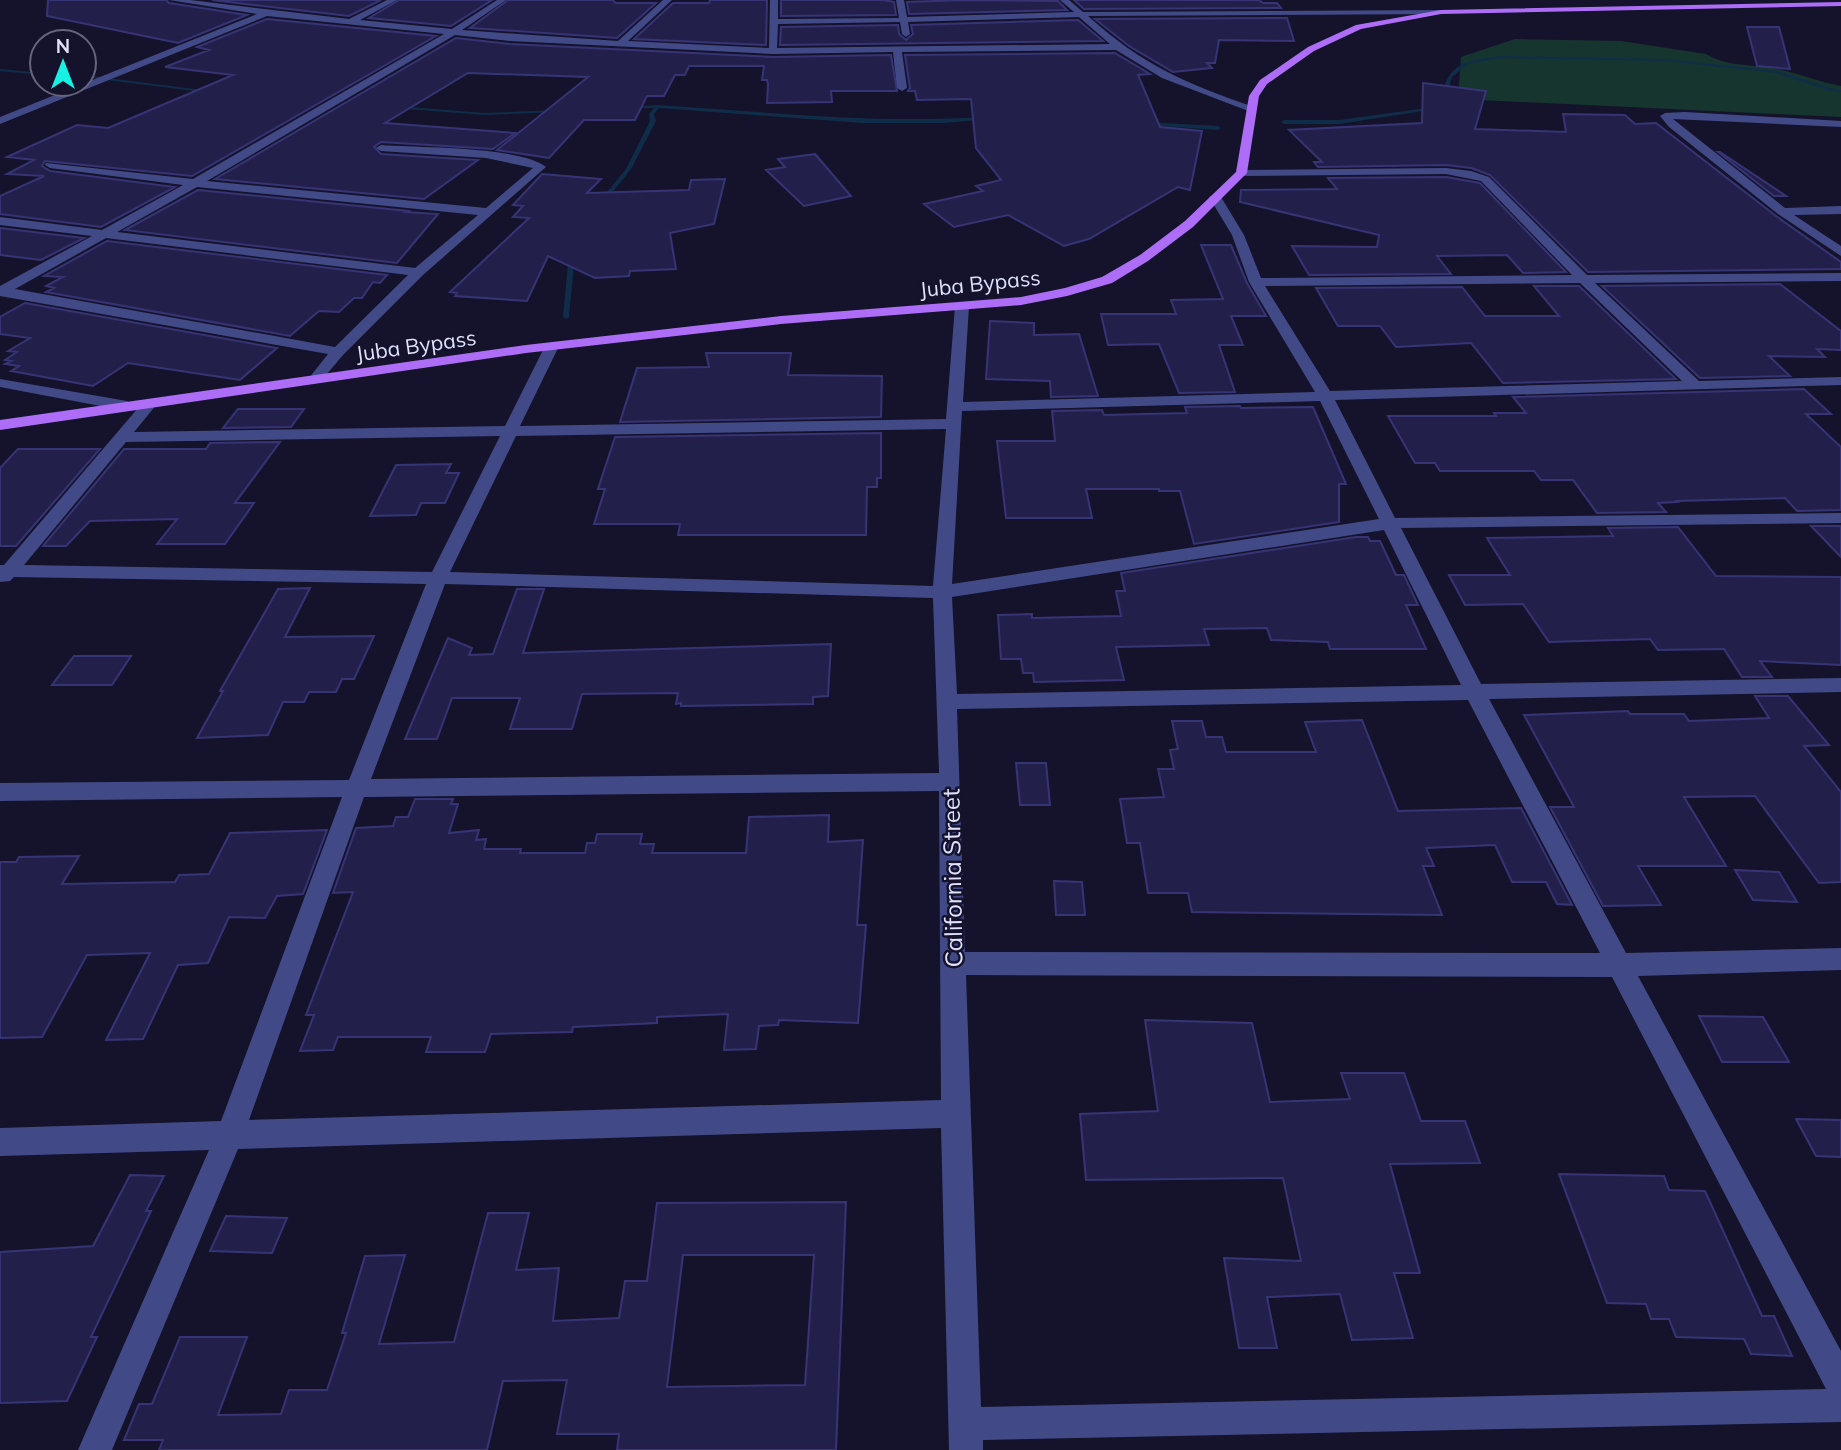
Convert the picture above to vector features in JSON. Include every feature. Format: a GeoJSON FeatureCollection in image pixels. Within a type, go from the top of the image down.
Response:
{"type":"FeatureCollection","features":[{"type":"Feature","properties":{"kind":"main road"},"geometry":{"type":"LineString","coordinates":[[1241,173],[1254,96],[1263,82],[1334,37],[1359,27],[1441,12],[1841,4]]}},
{"type":"Feature","properties":{"kind":"main road","name":"Juba Bypass"},"geometry":{"type":"LineString","coordinates":[[0,425],[552,346],[781,320],[1021,301],[1107,280],[1144,258],[1189,224],[1241,173]]}},
{"type":"Feature","properties":{"kind":"street"},"geometry":{"type":"LineString","coordinates":[[173,0],[452,33],[773,51],[1117,47]]}},
{"type":"Feature","properties":{"kind":"street"},"geometry":{"type":"LineString","coordinates":[[350,22],[393,0]]}},
{"type":"Feature","properties":{"kind":"street"},"geometry":{"type":"LineString","coordinates":[[1,291],[195,183],[504,0]]}},
{"type":"Feature","properties":{"kind":"street"},"geometry":{"type":"LineString","coordinates":[[621,43],[668,0]]}},
{"type":"Feature","properties":{"kind":"street"},"geometry":{"type":"LineString","coordinates":[[773,51],[774,0]]}},
{"type":"Feature","properties":{"kind":"street"},"geometry":{"type":"LineString","coordinates":[[900,0],[904,20],[902,88]]}},
{"type":"Feature","properties":{"kind":"street"},"geometry":{"type":"LineString","coordinates":[[1064,0],[1117,47],[1174,81],[1251,109]]}},
{"type":"Feature","properties":{"kind":"street"},"geometry":{"type":"LineString","coordinates":[[0,121],[270,10]]}},
{"type":"Feature","properties":{"kind":"street"},"geometry":{"type":"LineString","coordinates":[[775,22],[1021,19],[1082,14],[1441,12]]}},
{"type":"Feature","properties":{"kind":"street"},"geometry":{"type":"LineString","coordinates":[[0,111],[20,113]]}},
{"type":"Feature","properties":{"kind":"street"},"geometry":{"type":"LineString","coordinates":[[1841,124],[1665,116],[1672,125],[1782,212],[1841,252]]}},
{"type":"Feature","properties":{"kind":"street"},"geometry":{"type":"LineString","coordinates":[[316,378],[338,352],[418,272],[541,167],[530,162],[492,157],[381,148]]}},
{"type":"Feature","properties":{"kind":"street"},"geometry":{"type":"LineString","coordinates":[[50,165],[195,183],[488,212]]}},
{"type":"Feature","properties":{"kind":"street"},"geometry":{"type":"LineString","coordinates":[[1241,173],[1446,171],[1478,176],[1490,183],[1583,278],[1695,385]]}},
{"type":"Feature","properties":{"kind":"street"},"geometry":{"type":"LineString","coordinates":[[1215,197],[1238,235],[1256,282],[1326,397],[1475,693],[1841,1384]]}},
{"type":"Feature","properties":{"kind":"street"},"geometry":{"type":"LineString","coordinates":[[1782,212],[1841,210]]}},
{"type":"Feature","properties":{"kind":"street"},"geometry":{"type":"LineString","coordinates":[[0,221],[418,272]]}},
{"type":"Feature","properties":{"kind":"street"},"geometry":{"type":"LineString","coordinates":[[1256,282],[1841,277]]}},
{"type":"Feature","properties":{"kind":"street"},"geometry":{"type":"LineString","coordinates":[[1,291],[338,352]]}},
{"type":"Feature","properties":{"kind":"street","name":"California Street"},"geometry":{"type":"LineString","coordinates":[[962,306],[942,592],[948,702],[955,1114],[966,1437]]}},
{"type":"Feature","properties":{"kind":"street"},"geometry":{"type":"LineString","coordinates":[[95,1450],[230,1135],[356,789],[438,578],[552,346]]}},
{"type":"Feature","properties":{"kind":"street"},"geometry":{"type":"LineString","coordinates":[[122,438],[510,430],[953,416],[1326,397],[1841,381]]}},
{"type":"Feature","properties":{"kind":"street"},"geometry":{"type":"LineString","coordinates":[[0,383],[127,407]]}},
{"type":"Feature","properties":{"kind":"street"},"geometry":{"type":"LineString","coordinates":[[3,574],[149,404]]}},
{"type":"Feature","properties":{"kind":"street"},"geometry":{"type":"LineString","coordinates":[[3,574],[438,578],[942,592],[1391,523],[1841,518]]}},
{"type":"Feature","properties":{"kind":"street"},"geometry":{"type":"LineString","coordinates":[[948,702],[1841,685]]}},
{"type":"Feature","properties":{"kind":"street"},"geometry":{"type":"LineString","coordinates":[[0,792],[950,782]]}},
{"type":"Feature","properties":{"kind":"street"},"geometry":{"type":"LineString","coordinates":[[953,964],[1621,965],[1841,959]]}},
{"type":"Feature","properties":{"kind":"street"},"geometry":{"type":"LineString","coordinates":[[0,1142],[955,1114]]}},
{"type":"Feature","properties":{"kind":"street"},"geometry":{"type":"LineString","coordinates":[[966,1437],[1841,1405]]}},
{"type":"Feature","properties":{"kind":"green space"},"geometry":{"type":"Polygon","coordinates":[[[1515,39],[1621,41],[1706,54],[1731,63],[1785,71],[1841,86],[1841,117],[1458,99],[1461,57],[1515,39]]]}},
{"type":"Feature","properties":{"kind":"building"},"geometry":{"type":"Polygon","coordinates":[[[48,0],[166,0],[169,3],[247,15],[178,43],[47,16],[48,0]]]}},
{"type":"Feature","properties":{"kind":"building"},"geometry":{"type":"Polygon","coordinates":[[[212,0],[381,0],[349,16],[212,0]]]}},
{"type":"Feature","properties":{"kind":"building"},"geometry":{"type":"Polygon","coordinates":[[[399,0],[492,0],[451,26],[369,18],[399,0]]]}},
{"type":"Feature","properties":{"kind":"building"},"geometry":{"type":"Polygon","coordinates":[[[508,0],[612,0],[616,3],[656,3],[617,38],[470,28],[508,0]]]}},
{"type":"Feature","properties":{"kind":"building"},"geometry":{"type":"Polygon","coordinates":[[[710,0],[767,0],[766,45],[634,39],[673,3],[709,3],[710,0]]]}},
{"type":"Feature","properties":{"kind":"building"},"geometry":{"type":"Polygon","coordinates":[[[781,0],[884,0],[894,2],[896,15],[781,16],[781,0]]]}},
{"type":"Feature","properties":{"kind":"building"},"geometry":{"type":"Polygon","coordinates":[[[1074,0],[1259,0],[1263,3],[1277,3],[1281,8],[1084,9],[1074,0]]]}},
{"type":"Feature","properties":{"kind":"building"},"geometry":{"type":"Polygon","coordinates":[[[1058,1],[1067,10],[909,14],[907,2],[1058,1]]]}},
{"type":"Feature","properties":{"kind":"building"},"geometry":{"type":"Polygon","coordinates":[[[1287,18],[1294,41],[1219,40],[1215,63],[1207,63],[1212,68],[1173,72],[1129,46],[1095,19],[1287,18]]]}},
{"type":"Feature","properties":{"kind":"building"},"geometry":{"type":"Polygon","coordinates":[[[267,19],[436,36],[192,176],[45,161],[42,166],[50,171],[175,187],[101,227],[0,214],[0,196],[44,176],[7,174],[34,160],[7,157],[77,125],[108,128],[233,75],[165,67],[209,50],[197,47],[267,19]]]}},
{"type":"Feature","properties":{"kind":"building"},"geometry":{"type":"Polygon","coordinates":[[[1078,20],[1103,41],[780,45],[781,27],[898,25],[899,34],[906,40],[913,34],[911,25],[1078,20]]]}},
{"type":"Feature","properties":{"kind":"building"},"geometry":{"type":"Polygon","coordinates":[[[1747,27],[1779,27],[1790,69],[1757,66],[1747,27]]]}},
{"type":"Feature","properties":{"kind":"building"},"geometry":{"type":"Polygon","coordinates":[[[456,38],[510,44],[773,57],[891,55],[897,91],[831,91],[832,102],[767,103],[768,84],[767,80],[762,80],[764,66],[689,66],[685,75],[675,75],[664,96],[647,96],[635,120],[584,120],[549,158],[497,150],[588,77],[468,73],[385,123],[515,133],[493,149],[381,142],[374,147],[381,154],[478,160],[424,199],[215,179],[456,38]]]}},
{"type":"Feature","properties":{"kind":"building"},"geometry":{"type":"Polygon","coordinates":[[[1115,53],[1150,74],[1138,75],[1160,127],[1202,131],[1190,190],[1178,187],[1089,239],[1064,246],[1008,215],[954,227],[924,204],[983,191],[976,186],[1001,180],[976,148],[971,99],[917,100],[915,91],[908,91],[910,88],[905,55],[1115,53]]]}},
{"type":"Feature","properties":{"kind":"building"},"geometry":{"type":"Polygon","coordinates":[[[1423,83],[1486,91],[1475,129],[1566,132],[1563,114],[1625,115],[1635,124],[1656,123],[1776,216],[1841,262],[1841,269],[1588,272],[1490,175],[1471,168],[1446,165],[1318,167],[1314,162],[1322,162],[1289,130],[1422,123],[1423,83]]]}},
{"type":"Feature","properties":{"kind":"building"},"geometry":{"type":"Polygon","coordinates":[[[1720,152],[1786,196],[1774,196],[1720,152]]]}},
{"type":"Feature","properties":{"kind":"building"},"geometry":{"type":"Polygon","coordinates":[[[815,154],[851,196],[804,206],[766,170],[785,167],[778,159],[815,154]]]}},
{"type":"Feature","properties":{"kind":"building"},"geometry":{"type":"Polygon","coordinates":[[[542,174],[601,179],[587,193],[689,190],[691,180],[725,179],[714,224],[670,233],[676,269],[630,271],[629,276],[595,278],[548,256],[527,301],[455,296],[457,293],[450,292],[529,218],[513,217],[523,206],[513,205],[542,174]]]}},
{"type":"Feature","properties":{"kind":"building"},"geometry":{"type":"Polygon","coordinates":[[[1446,177],[1480,183],[1566,272],[1523,273],[1507,255],[1437,256],[1451,274],[1309,275],[1292,246],[1377,247],[1379,235],[1240,202],[1241,190],[1337,189],[1328,178],[1446,177]]]}},
{"type":"Feature","properties":{"kind":"building"},"geometry":{"type":"Polygon","coordinates":[[[198,190],[438,214],[397,263],[125,230],[198,190]]]}},
{"type":"Feature","properties":{"kind":"building"},"geometry":{"type":"Polygon","coordinates":[[[0,228],[84,238],[41,260],[0,255],[0,228]]]}},
{"type":"Feature","properties":{"kind":"building"},"geometry":{"type":"Polygon","coordinates":[[[107,241],[387,275],[380,283],[373,282],[362,298],[354,298],[339,312],[319,311],[290,336],[46,292],[54,288],[46,286],[63,277],[44,276],[107,241]]]}},
{"type":"Feature","properties":{"kind":"building"},"geometry":{"type":"Polygon","coordinates":[[[1201,245],[1231,245],[1247,283],[1266,316],[1231,316],[1243,345],[1219,345],[1235,392],[1179,393],[1159,344],[1108,345],[1101,314],[1176,314],[1171,300],[1223,299],[1201,245]]]}},
{"type":"Feature","properties":{"kind":"building"},"geometry":{"type":"Polygon","coordinates":[[[1780,284],[1841,331],[1841,350],[1817,349],[1825,357],[1769,356],[1790,376],[1700,378],[1602,286],[1780,284]]]}},
{"type":"Feature","properties":{"kind":"building"},"geometry":{"type":"Polygon","coordinates":[[[1534,286],[1579,286],[1676,379],[1503,383],[1471,343],[1396,347],[1380,326],[1338,326],[1316,288],[1462,287],[1485,316],[1559,316],[1534,286]]]}},
{"type":"Feature","properties":{"kind":"building"},"geometry":{"type":"Polygon","coordinates":[[[25,303],[277,348],[240,380],[128,363],[93,386],[11,371],[19,366],[5,364],[11,361],[5,360],[17,352],[8,351],[30,338],[0,334],[0,317],[25,303]]]}},
{"type":"Feature","properties":{"kind":"building"},"geometry":{"type":"Polygon","coordinates":[[[990,321],[1034,323],[1034,335],[1079,334],[1098,396],[1051,397],[1050,381],[986,379],[990,321]]]}},
{"type":"Feature","properties":{"kind":"building"},"geometry":{"type":"Polygon","coordinates":[[[706,353],[791,353],[788,375],[882,376],[881,417],[620,422],[637,368],[709,367],[706,353]]]}},
{"type":"Feature","properties":{"kind":"building"},"geometry":{"type":"Polygon","coordinates":[[[1804,389],[1831,414],[1806,414],[1841,447],[1841,510],[1797,511],[1785,498],[1675,501],[1677,502],[1658,503],[1666,512],[1597,513],[1573,480],[1541,480],[1534,471],[1440,471],[1435,463],[1415,463],[1388,416],[1496,416],[1494,413],[1526,413],[1513,397],[1804,389]]]}},
{"type":"Feature","properties":{"kind":"building"},"geometry":{"type":"Polygon","coordinates":[[[1185,407],[1313,407],[1346,484],[1339,484],[1339,522],[1194,544],[1180,491],[1159,489],[1086,489],[1092,518],[1006,518],[997,441],[1055,441],[1052,411],[1102,410],[1104,415],[1187,413],[1185,407]]]}},
{"type":"Feature","properties":{"kind":"building"},"geometry":{"type":"Polygon","coordinates":[[[238,409],[304,409],[291,427],[223,428],[238,409]]]}},
{"type":"Feature","properties":{"kind":"building"},"geometry":{"type":"Polygon","coordinates":[[[881,433],[881,478],[877,478],[877,487],[867,487],[866,535],[678,535],[680,524],[594,524],[605,489],[598,489],[615,437],[881,433]]]}},
{"type":"Feature","properties":{"kind":"building"},"geometry":{"type":"Polygon","coordinates":[[[280,442],[235,503],[254,503],[225,544],[157,544],[177,519],[90,521],[66,546],[43,546],[124,449],[206,449],[210,443],[280,442]]]}},
{"type":"Feature","properties":{"kind":"building"},"geometry":{"type":"Polygon","coordinates":[[[18,449],[100,449],[16,546],[0,546],[0,468],[18,449]]]}},
{"type":"Feature","properties":{"kind":"building"},"geometry":{"type":"Polygon","coordinates":[[[451,464],[446,473],[459,473],[445,503],[421,503],[416,515],[370,516],[396,465],[451,464]]]}},
{"type":"Feature","properties":{"kind":"building"},"geometry":{"type":"Polygon","coordinates":[[[1811,526],[1841,526],[1841,557],[1811,526]]]}},
{"type":"Feature","properties":{"kind":"building"},"geometry":{"type":"Polygon","coordinates":[[[1678,527],[1716,576],[1841,577],[1841,665],[1760,661],[1772,677],[1742,677],[1724,649],[1658,650],[1650,639],[1549,642],[1523,604],[1465,605],[1449,575],[1510,575],[1487,538],[1613,536],[1608,528],[1678,527]]]}},
{"type":"Feature","properties":{"kind":"building"},"geometry":{"type":"Polygon","coordinates":[[[1356,537],[1380,541],[1396,575],[1404,575],[1418,605],[1406,605],[1426,649],[1330,649],[1328,642],[1271,640],[1267,628],[1204,629],[1209,645],[1116,647],[1124,680],[1034,682],[1033,673],[1023,673],[1021,659],[1001,659],[998,615],[1032,614],[1032,618],[1121,616],[1116,591],[1125,591],[1121,573],[1356,537]]]}},
{"type":"Feature","properties":{"kind":"building"},"geometry":{"type":"Polygon","coordinates":[[[310,588],[285,637],[374,636],[354,679],[342,679],[336,692],[309,692],[304,702],[283,702],[268,735],[197,738],[223,691],[220,691],[278,589],[310,588]]]}},
{"type":"Feature","properties":{"kind":"building"},"geometry":{"type":"Polygon","coordinates":[[[517,589],[544,589],[523,653],[831,644],[828,696],[813,697],[813,704],[681,706],[681,703],[676,704],[678,693],[582,694],[572,729],[510,729],[520,698],[452,698],[437,739],[405,739],[448,638],[472,648],[469,655],[493,654],[517,589]]]}},
{"type":"Feature","properties":{"kind":"building"},"geometry":{"type":"Polygon","coordinates":[[[74,656],[131,656],[112,685],[52,685],[74,656]]]}},
{"type":"Feature","properties":{"kind":"building"},"geometry":{"type":"Polygon","coordinates":[[[1755,696],[1788,696],[1829,745],[1804,746],[1841,792],[1841,882],[1819,883],[1755,796],[1684,797],[1726,866],[1638,866],[1661,905],[1603,906],[1550,807],[1574,807],[1524,715],[1628,711],[1630,714],[1684,714],[1689,721],[1769,718],[1755,696]]]}},
{"type":"Feature","properties":{"kind":"building"},"geometry":{"type":"Polygon","coordinates":[[[1362,720],[1398,811],[1521,808],[1572,905],[1557,904],[1546,882],[1512,882],[1495,845],[1426,848],[1434,866],[1423,866],[1442,915],[1192,912],[1188,893],[1148,893],[1140,843],[1127,843],[1120,799],[1164,797],[1158,769],[1174,769],[1170,750],[1178,749],[1172,721],[1202,721],[1206,737],[1222,737],[1226,752],[1316,752],[1305,722],[1362,720]]]}},
{"type":"Feature","properties":{"kind":"building"},"geometry":{"type":"Polygon","coordinates":[[[1016,763],[1046,763],[1050,805],[1020,805],[1016,763]]]}},
{"type":"Feature","properties":{"kind":"building"},"geometry":{"type":"Polygon","coordinates":[[[415,799],[453,799],[451,804],[458,804],[449,833],[479,830],[476,840],[486,839],[484,849],[521,849],[520,853],[585,853],[587,843],[595,843],[597,834],[642,834],[640,844],[654,844],[652,853],[746,853],[749,817],[829,815],[828,842],[863,840],[857,925],[866,925],[858,1023],[779,1020],[778,1025],[759,1026],[756,1049],[724,1050],[728,1014],[657,1017],[657,1023],[573,1027],[572,1032],[491,1034],[485,1052],[426,1052],[431,1037],[338,1037],[333,1050],[300,1051],[314,1015],[306,1015],[353,892],[333,893],[356,828],[393,826],[396,817],[408,817],[415,799]]]}},
{"type":"Feature","properties":{"kind":"building"},"geometry":{"type":"Polygon","coordinates":[[[327,830],[303,894],[277,896],[265,918],[229,917],[208,963],[178,965],[143,1039],[106,1040],[150,953],[87,955],[42,1037],[0,1038],[0,862],[16,862],[19,857],[79,856],[62,884],[175,882],[179,875],[209,874],[230,833],[327,830]]]}},
{"type":"Feature","properties":{"kind":"building"},"geometry":{"type":"Polygon","coordinates":[[[1735,870],[1779,872],[1797,902],[1753,900],[1735,870]]]}},
{"type":"Feature","properties":{"kind":"building"},"geometry":{"type":"Polygon","coordinates":[[[1054,881],[1082,882],[1085,915],[1056,915],[1054,881]]]}},
{"type":"Feature","properties":{"kind":"building"},"geometry":{"type":"Polygon","coordinates":[[[1699,1016],[1763,1017],[1789,1062],[1722,1062],[1699,1016]]]}},
{"type":"Feature","properties":{"kind":"building"},"geometry":{"type":"Polygon","coordinates":[[[1145,1020],[1252,1023],[1270,1102],[1350,1099],[1341,1073],[1404,1073],[1421,1121],[1465,1121],[1480,1163],[1390,1164],[1420,1273],[1394,1273],[1413,1338],[1352,1340],[1340,1294],[1267,1297],[1277,1348],[1239,1348],[1224,1258],[1301,1261],[1283,1178],[1086,1180],[1080,1114],[1158,1111],[1145,1020]]]}},
{"type":"Feature","properties":{"kind":"building"},"geometry":{"type":"Polygon","coordinates":[[[1796,1119],[1841,1120],[1841,1157],[1816,1156],[1796,1119]]]}},
{"type":"Feature","properties":{"kind":"building"},"geometry":{"type":"Polygon","coordinates":[[[1559,1174],[1664,1176],[1669,1190],[1705,1191],[1762,1316],[1774,1316],[1792,1356],[1751,1354],[1744,1339],[1676,1337],[1669,1319],[1651,1319],[1646,1304],[1607,1303],[1559,1174]]]}},
{"type":"Feature","properties":{"kind":"building"},"geometry":{"type":"Polygon","coordinates":[[[130,1175],[164,1176],[146,1211],[151,1211],[91,1337],[97,1337],[67,1401],[0,1403],[0,1252],[93,1246],[130,1175]]]}},
{"type":"Feature","properties":{"kind":"building"},"geometry":{"type":"Polygon","coordinates":[[[846,1202],[836,1450],[617,1450],[619,1434],[557,1434],[567,1380],[503,1381],[487,1450],[159,1450],[163,1440],[124,1440],[139,1404],[152,1404],[180,1337],[247,1337],[218,1415],[281,1414],[289,1390],[327,1390],[346,1333],[342,1333],[365,1256],[405,1255],[379,1344],[454,1342],[488,1213],[529,1213],[516,1270],[559,1268],[553,1321],[619,1318],[625,1281],[647,1281],[657,1203],[846,1202]],[[683,1255],[667,1387],[805,1385],[814,1255],[683,1255]]]}},
{"type":"Feature","properties":{"kind":"building"},"geometry":{"type":"Polygon","coordinates":[[[226,1216],[287,1218],[272,1253],[210,1251],[226,1216]]]}},
{"type":"Feature","properties":{"kind":"waterway"},"geometry":{"type":"LineString","coordinates":[[1444,98],[1450,76],[1467,63],[1499,57],[1665,60],[1777,72],[1841,91]]}},
{"type":"Feature","properties":{"kind":"waterway"},"geometry":{"type":"LineString","coordinates":[[0,70],[28,73]]}},
{"type":"Feature","properties":{"kind":"waterway"},"geometry":{"type":"LineString","coordinates":[[98,78],[210,92]]}},
{"type":"Feature","properties":{"kind":"waterway"},"geometry":{"type":"LineString","coordinates":[[601,203],[628,169],[653,121],[651,114],[658,106]]}},
{"type":"Feature","properties":{"kind":"waterway"},"geometry":{"type":"LineString","coordinates":[[627,107],[658,106]]}},
{"type":"Feature","properties":{"kind":"waterway"},"geometry":{"type":"LineString","coordinates":[[658,106],[862,121],[944,122],[985,119]]}},
{"type":"Feature","properties":{"kind":"waterway"},"geometry":{"type":"LineString","coordinates":[[397,107],[484,114],[559,111]]}},
{"type":"Feature","properties":{"kind":"waterway"},"geometry":{"type":"LineString","coordinates":[[1284,122],[1339,122],[1434,108]]}},
{"type":"Feature","properties":{"kind":"waterway"},"geometry":{"type":"LineString","coordinates":[[1146,123],[1218,128]]}},
{"type":"Feature","properties":{"kind":"waterway"},"geometry":{"type":"LineString","coordinates":[[566,317],[572,254]]}}]}
